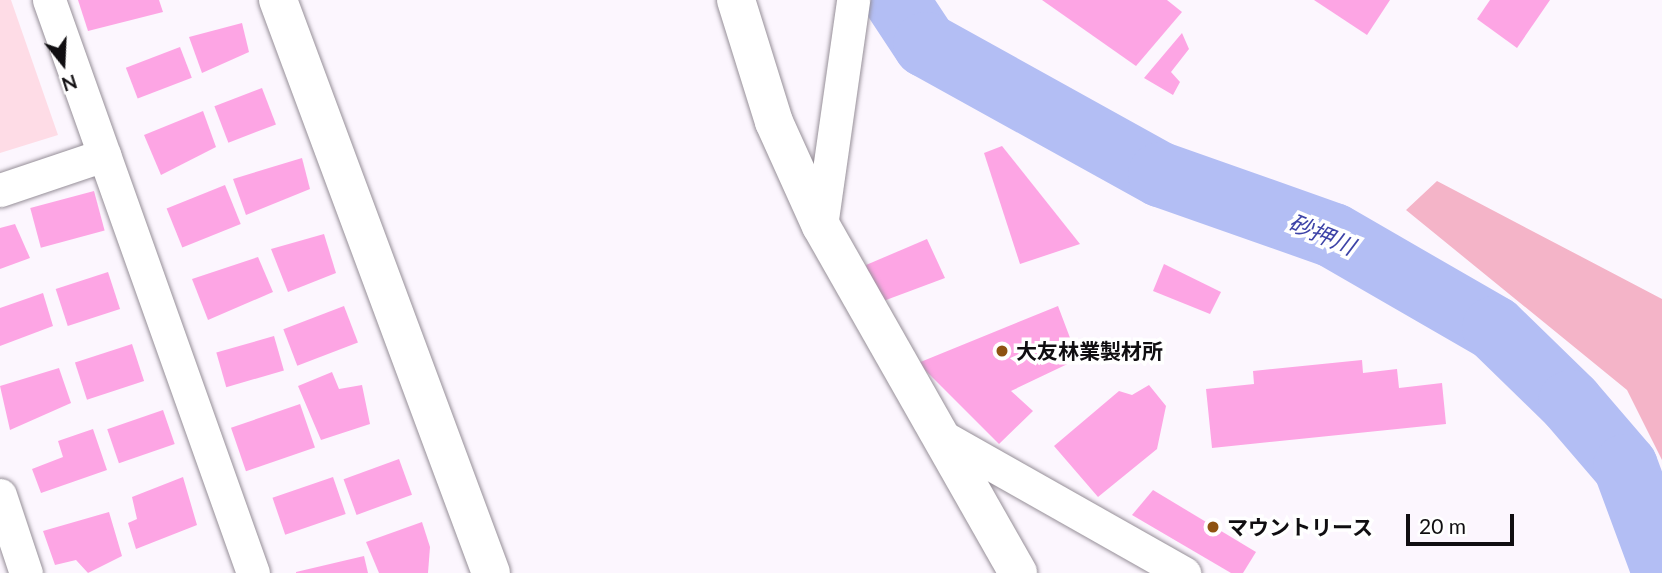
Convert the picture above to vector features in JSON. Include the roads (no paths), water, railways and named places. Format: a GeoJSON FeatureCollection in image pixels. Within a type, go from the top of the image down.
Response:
{"type":"FeatureCollection","features":[{"type":"Feature","properties":{"kind":"street"},"geometry":{"type":"LineString","coordinates":[[50,0],[253,573]]}},
{"type":"Feature","properties":{"kind":"street"},"geometry":{"type":"LineString","coordinates":[[278,0],[491,573]]}},
{"type":"Feature","properties":{"kind":"street"},"geometry":{"type":"LineString","coordinates":[[736,0],[774,122],[821,226],[1018,573]]}},
{"type":"Feature","properties":{"kind":"street"},"geometry":{"type":"LineString","coordinates":[[821,226],[853,0]]}},
{"type":"Feature","properties":{"kind":"street"},"geometry":{"type":"LineString","coordinates":[[0,190],[104,155]]}},
{"type":"Feature","properties":{"kind":"street"},"geometry":{"type":"LineString","coordinates":[[938,434],[1184,573]]}},
{"type":"Feature","properties":{"kind":"street"},"geometry":{"type":"LineString","coordinates":[[0,495],[26,573]]}},
{"type":"Feature","properties":{"kind":"waterway","name":"砂押川"},"geometry":{"type":"LineString","coordinates":[[896,0],[925,44],[1160,174],[1333,235],[1494,328],[1570,402],[1625,466],[1662,566]]}},
{"type":"Feature","properties":{"kind":"place","name":"大友林業製材所"},"geometry":{"type":"Point","coordinates":[1002,351]}},
{"type":"Feature","properties":{"kind":"place","name":"マウントリース"},"geometry":{"type":"Point","coordinates":[1213,527]}}]}
